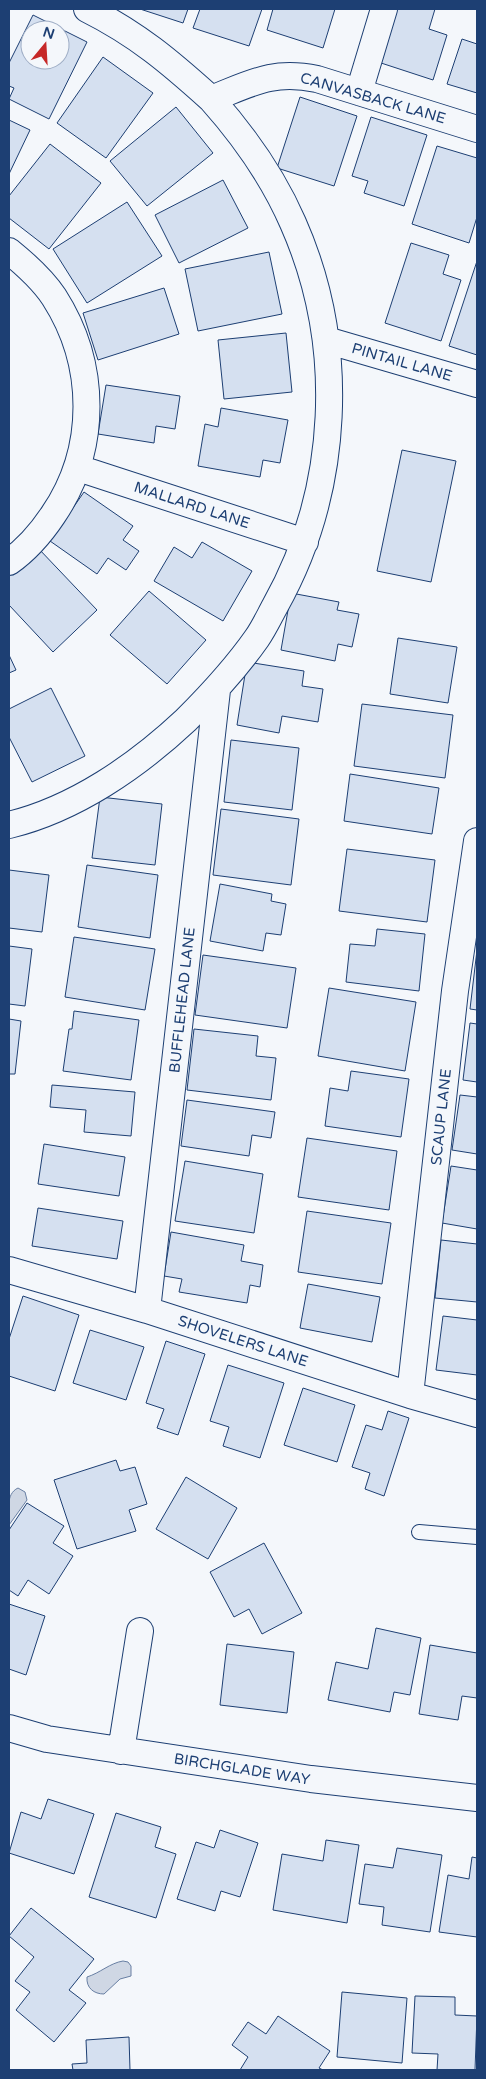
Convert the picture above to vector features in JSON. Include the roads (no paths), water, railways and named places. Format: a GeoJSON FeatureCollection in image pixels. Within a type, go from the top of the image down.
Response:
{"type":"FeatureCollection","features":[{"type":"Feature","properties":{"kind":"street"},"geometry":{"type":"LineString","coordinates":[[9,825],[74,801],[122,773],[167,738],[217,690],[258,636],[288,583],[305,542],[318,498],[327,446],[330,385],[326,340],[314,280],[293,223],[266,170],[230,120],[211,99],[161,54],[118,25],[87,9]]}},
{"type":"Feature","properties":{"kind":"street"},"geometry":{"type":"LineString","coordinates":[[359,92],[384,9]]}},
{"type":"Feature","properties":{"kind":"street","name":"CANVASBACK LANE"},"geometry":{"type":"LineString","coordinates":[[211,99],[268,77],[296,75],[317,78],[477,129]]}},
{"type":"Feature","properties":{"kind":"street"},"geometry":{"type":"LineString","coordinates":[[9,251],[30,268],[53,296],[70,327],[82,361],[87,397],[86,432],[78,468],[63,501],[42,530],[9,562]]}},
{"type":"Feature","properties":{"kind":"street","name":"PINTAIL LANE"},"geometry":{"type":"LineString","coordinates":[[326,340],[477,384]]}},
{"type":"Feature","properties":{"kind":"street","name":"MALLARD LANE"},"geometry":{"type":"LineString","coordinates":[[78,468],[305,542]]}},
{"type":"Feature","properties":{"kind":"street","name":"BUFFLEHEAD LANE"},"geometry":{"type":"LineString","coordinates":[[147,1310],[217,690]]}},
{"type":"Feature","properties":{"kind":"street","name":"SCAUP LANE"},"geometry":{"type":"LineString","coordinates":[[410,1395],[455,991],[477,841]]}},
{"type":"Feature","properties":{"kind":"street","name":"SHOVELERS LANE"},"geometry":{"type":"LineString","coordinates":[[9,1270],[147,1310],[410,1395],[477,1414]]}},
{"type":"Feature","properties":{"kind":"street"},"geometry":{"type":"LineString","coordinates":[[121,1751],[140,1631]]}},
{"type":"Feature","properties":{"kind":"street","name":"BIRCHGLADE WAY"},"geometry":{"type":"LineString","coordinates":[[9,1728],[47,1739],[311,1780],[477,1798]]}},
{"type":"Feature","properties":{"kind":"lane"},"geometry":{"type":"LineString","coordinates":[[419,1532],[477,1538]]}}]}
